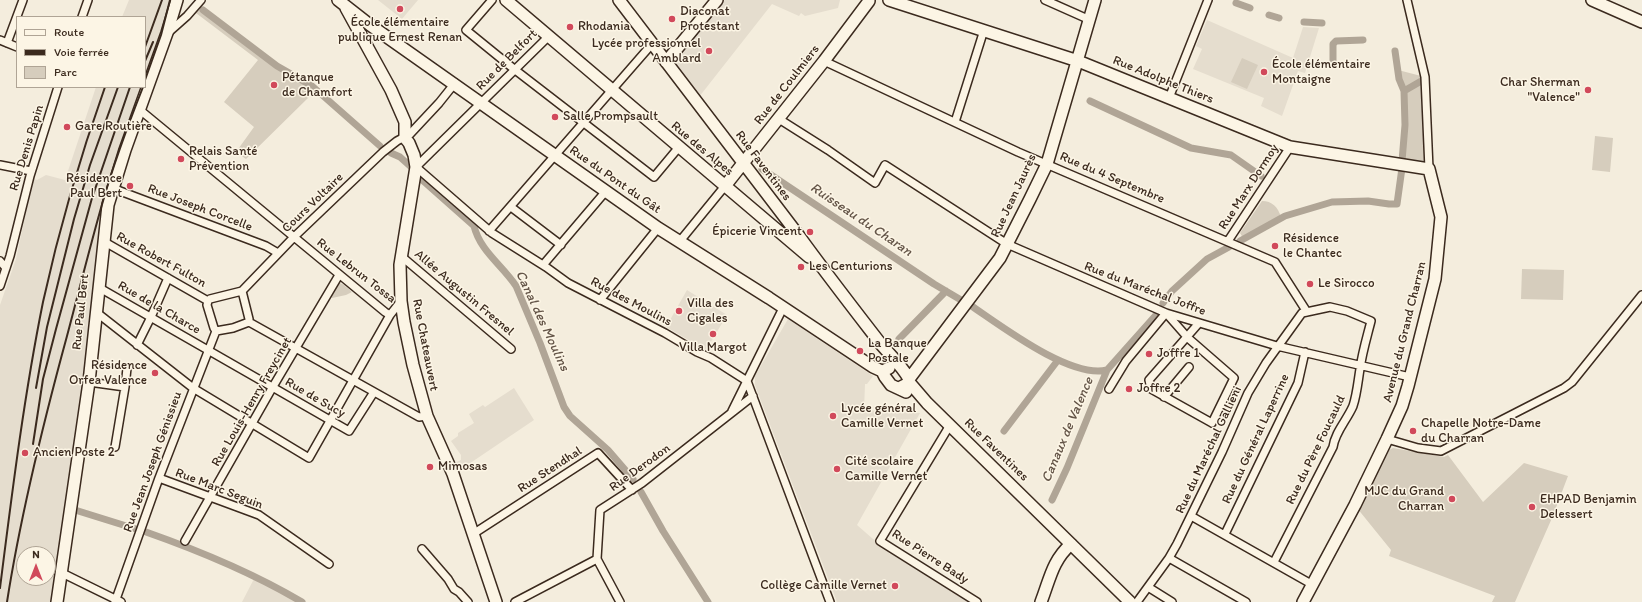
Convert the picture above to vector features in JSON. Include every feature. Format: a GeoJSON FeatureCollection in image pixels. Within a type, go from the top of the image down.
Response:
{"type":"FeatureCollection","features":[{"type":"Feature","properties":{"kind":"street"},"geometry":{"type":"LineString","coordinates":[[16,47],[4,42],[23,0]]}},
{"type":"Feature","properties":{"kind":"street"},"geometry":{"type":"LineString","coordinates":[[82,16],[88,0]]}},
{"type":"Feature","properties":{"kind":"street","name":"Rue Paul Bert"},"geometry":{"type":"LineString","coordinates":[[57,602],[88,382],[108,205],[112,188],[167,33],[177,0]]}},
{"type":"Feature","properties":{"kind":"street"},"geometry":{"type":"LineString","coordinates":[[167,33],[187,16],[201,0]]}},
{"type":"Feature","properties":{"kind":"street"},"geometry":{"type":"LineString","coordinates":[[492,0],[466,30],[514,69],[654,177],[678,147]]}},
{"type":"Feature","properties":{"kind":"street","name":"Rue des Alpes"},"geometry":{"type":"LineString","coordinates":[[506,0],[678,147],[725,186],[794,239]]}},
{"type":"Feature","properties":{"kind":"street","name":"Rue Faventines"},"geometry":{"type":"LineString","coordinates":[[619,0],[744,164],[794,239],[819,264],[901,369],[906,383],[921,401],[927,403],[950,425],[1130,602]]}},
{"type":"Feature","properties":{"kind":"street"},"geometry":{"type":"LineString","coordinates":[[666,62],[718,0]]}},
{"type":"Feature","properties":{"kind":"street","name":"Rue de Coulmiers"},"geometry":{"type":"LineString","coordinates":[[680,241],[744,164],[872,0]]}},
{"type":"Feature","properties":{"kind":"street","name":"Rue Adolphe Thiers"},"geometry":{"type":"LineString","coordinates":[[889,0],[1078,61],[1290,147],[1429,169]]}},
{"type":"Feature","properties":{"kind":"street"},"geometry":{"type":"LineString","coordinates":[[1045,0],[1090,20]]}},
{"type":"Feature","properties":{"kind":"street","name":"Rue Jean Jaurès"},"geometry":{"type":"LineString","coordinates":[[906,383],[1000,258],[1008,244],[1047,164],[1095,0]]}},
{"type":"Feature","properties":{"kind":"street"},"geometry":{"type":"LineString","coordinates":[[1169,98],[1208,0]]}},
{"type":"Feature","properties":{"kind":"street","name":"Avenue du Grand Charran"},"geometry":{"type":"LineString","coordinates":[[1303,602],[1387,439],[1402,406],[1435,279],[1441,217],[1429,169],[1425,77],[1408,0]]}},
{"type":"Feature","properties":{"kind":"street"},"geometry":{"type":"LineString","coordinates":[[1594,0],[1642,22]]}},
{"type":"Feature","properties":{"kind":"street","name":"Rue du Pont du Gât"},"geometry":{"type":"LineString","coordinates":[[343,1],[370,25],[482,102],[658,228],[873,368],[885,370]]}},
{"type":"Feature","properties":{"kind":"street","name":"Rue Chateauvert"},"geometry":{"type":"LineString","coordinates":[[343,1],[391,90],[405,122],[405,138],[414,155],[416,167],[400,265],[401,301],[413,365],[427,416],[453,474],[496,602]]}},
{"type":"Feature","properties":{"kind":"street"},"geometry":{"type":"LineString","coordinates":[[955,122],[984,30]]}},
{"type":"Feature","properties":{"kind":"street","name":"Rue de Belfort"},"geometry":{"type":"LineString","coordinates":[[416,167],[549,36]]}},
{"type":"Feature","properties":{"kind":"street"},"geometry":{"type":"LineString","coordinates":[[489,231],[652,44]]}},
{"type":"Feature","properties":{"kind":"street","name":"Rue du 4 Septembre"},"geometry":{"type":"LineString","coordinates":[[824,61],[1047,164],[1276,262],[1306,312]]}},
{"type":"Feature","properties":{"kind":"street","name":"Cours Voltaire"},"geometry":{"type":"LineString","coordinates":[[242,291],[294,237],[386,149],[397,141],[405,138],[439,104],[455,83]]}},
{"type":"Feature","properties":{"kind":"street","name":"Rue Denis Papin"},"geometry":{"type":"LineString","coordinates":[[0,286],[31,172],[58,88]]}},
{"type":"Feature","properties":{"kind":"street","name":"Rue Lebrun Tossa"},"geometry":{"type":"LineString","coordinates":[[140,110],[339,275],[390,315],[401,301]]}},
{"type":"Feature","properties":{"kind":"street","name":"Rue du Maréchal Joffre"},"geometry":{"type":"LineString","coordinates":[[779,119],[828,150],[875,183],[885,165],[1008,244],[1166,313],[1277,346],[1410,377]]}},
{"type":"Feature","properties":{"kind":"street","name":"Rue Marx Dormoy"},"geometry":{"type":"LineString","coordinates":[[1228,241],[1290,147]]}},
{"type":"Feature","properties":{"kind":"street"},"geometry":{"type":"LineString","coordinates":[[0,165],[31,172]]}},
{"type":"Feature","properties":{"kind":"street","name":"Rue des Moulins"},"geometry":{"type":"LineString","coordinates":[[416,167],[489,231],[543,265],[568,283],[665,333],[702,355],[711,358],[747,381]]}},
{"type":"Feature","properties":{"kind":"street","name":"Rue Joseph Corcelle"},"geometry":{"type":"LineString","coordinates":[[112,188],[266,246],[278,253]]}},
{"type":"Feature","properties":{"kind":"street"},"geometry":{"type":"LineString","coordinates":[[543,265],[606,191]]}},
{"type":"Feature","properties":{"kind":"street"},"geometry":{"type":"LineString","coordinates":[[511,207],[561,245]]}},
{"type":"Feature","properties":{"kind":"street"},"geometry":{"type":"LineString","coordinates":[[600,300],[658,228]]}},
{"type":"Feature","properties":{"kind":"street","name":"Rue Robert Fulton"},"geometry":{"type":"LineString","coordinates":[[103,241],[208,301]]}},
{"type":"Feature","properties":{"kind":"street","name":"Allée Augustin Fresnel"},"geometry":{"type":"LineString","coordinates":[[401,256],[511,348]]}},
{"type":"Feature","properties":{"kind":"street"},"geometry":{"type":"LineString","coordinates":[[0,262],[6,268]]}},
{"type":"Feature","properties":{"kind":"street","name":"Rue Louis-Henry Freycinet"},"geometry":{"type":"LineString","coordinates":[[185,541],[339,275]]}},
{"type":"Feature","properties":{"kind":"street"},"geometry":{"type":"LineString","coordinates":[[137,345],[152,317],[168,278]]}},
{"type":"Feature","properties":{"kind":"street","name":"Rue de la Charce"},"geometry":{"type":"LineString","coordinates":[[98,287],[208,350]]}},
{"type":"Feature","properties":{"kind":"street"},"geometry":{"type":"LineString","coordinates":[[242,291],[249,322],[233,328],[216,331],[208,301],[210,299],[242,291]]}},
{"type":"Feature","properties":{"kind":"street"},"geometry":{"type":"LineString","coordinates":[[1387,439],[1418,448],[1441,452],[1564,388],[1572,382],[1642,295]]}},
{"type":"Feature","properties":{"kind":"street","name":"Rue du Père Foucauld"},"geometry":{"type":"LineString","coordinates":[[1274,562],[1333,447],[1333,442],[1353,405],[1360,365],[1371,321],[1347,311],[1330,307],[1306,312]]}},
{"type":"Feature","properties":{"kind":"street","name":"Rue Derodon"},"geometry":{"type":"LineString","coordinates":[[731,413],[783,308]]}},
{"type":"Feature","properties":{"kind":"street"},"geometry":{"type":"LineString","coordinates":[[96,312],[193,388],[309,458],[390,315]]}},
{"type":"Feature","properties":{"kind":"street","name":"Rue du Maréchal Gallieni"},"geometry":{"type":"LineString","coordinates":[[1137,602],[1169,558],[1177,544],[1222,452],[1248,393],[1277,346],[1302,313],[1306,312]]}},
{"type":"Feature","properties":{"kind":"street"},"geometry":{"type":"LineString","coordinates":[[1109,389],[1126,361],[1166,313],[1188,338],[1234,378],[1212,423],[1151,389],[1149,380],[1188,338],[1199,323]]}},
{"type":"Feature","properties":{"kind":"street"},"geometry":{"type":"LineString","coordinates":[[249,322],[419,418],[427,416]]}},
{"type":"Feature","properties":{"kind":"street","name":"Rue Jean Joseph Génissieu"},"geometry":{"type":"LineString","coordinates":[[117,601],[159,478],[216,331]]}},
{"type":"Feature","properties":{"kind":"street","name":"Rue de Sucy"},"geometry":{"type":"LineString","coordinates":[[208,350],[329,421],[349,431],[374,392]]}},
{"type":"Feature","properties":{"kind":"street"},"geometry":{"type":"LineString","coordinates":[[885,350],[887,359],[883,375],[888,382],[906,383]]}},
{"type":"Feature","properties":{"kind":"street","name":"Rue du Général Laperrine"},"geometry":{"type":"LineString","coordinates":[[1225,534],[1298,382],[1305,352]]}},
{"type":"Feature","properties":{"kind":"street"},"geometry":{"type":"LineString","coordinates":[[1164,397],[1189,367]]}},
{"type":"Feature","properties":{"kind":"street"},"geometry":{"type":"LineString","coordinates":[[115,447],[128,368]]}},
{"type":"Feature","properties":{"kind":"street"},"geometry":{"type":"LineString","coordinates":[[885,370],[894,368],[901,369]]}},
{"type":"Feature","properties":{"kind":"street"},"geometry":{"type":"LineString","coordinates":[[747,381],[830,602]]}},
{"type":"Feature","properties":{"kind":"street"},"geometry":{"type":"LineString","coordinates":[[88,382],[125,387]]}},
{"type":"Feature","properties":{"kind":"street","name":"Rue Derodon"},"geometry":{"type":"LineString","coordinates":[[598,559],[600,510],[632,490],[753,396]]}},
{"type":"Feature","properties":{"kind":"street","name":"Rue Pierre Bady"},"geometry":{"type":"LineString","coordinates":[[950,425],[880,541],[977,602]]}},
{"type":"Feature","properties":{"kind":"street","name":"Rue Stendhal"},"geometry":{"type":"LineString","coordinates":[[473,534],[598,453],[632,490]]}},
{"type":"Feature","properties":{"kind":"street","name":"Rue Marc Seguin"},"geometry":{"type":"LineString","coordinates":[[159,478],[258,515],[329,564]]}},
{"type":"Feature","properties":{"kind":"street"},"geometry":{"type":"LineString","coordinates":[[1191,516],[1313,585]]}},
{"type":"Feature","properties":{"kind":"street"},"geometry":{"type":"LineString","coordinates":[[1042,602],[1056,560],[1071,544]]}},
{"type":"Feature","properties":{"kind":"street"},"geometry":{"type":"LineString","coordinates":[[422,549],[448,579],[454,589],[459,592],[468,602]]}},
{"type":"Feature","properties":{"kind":"street"},"geometry":{"type":"LineString","coordinates":[[1169,558],[1246,602]]}},
{"type":"Feature","properties":{"kind":"street"},"geometry":{"type":"LineString","coordinates":[[515,602],[598,559],[620,602]]}},
{"type":"Feature","properties":{"kind":"street"},"geometry":{"type":"LineString","coordinates":[[62,573],[117,601]]}},
{"type":"Feature","properties":{"kind":"street"},"geometry":{"type":"LineString","coordinates":[[1148,587],[1172,602]]}},
{"type":"Feature","properties":{"kind":"shaded area"},"geometry":{"type":"Polygon","coordinates":[[[129,0],[174,0],[146,84],[146,16],[122,16],[129,0]]]}},
{"type":"Feature","properties":{"kind":"shaded area","name":"École élémentaire publique Ernest Renan"},"geometry":{"type":"Polygon","coordinates":[[[378,0],[418,0],[402,19],[378,0]]]}},
{"type":"Feature","properties":{"kind":"shaded area","name":"Lycée professionnel Amblard"},"geometry":{"type":"Polygon","coordinates":[[[725,0],[840,0],[838,8],[805,16],[801,13],[799,16],[772,4],[699,97],[674,62],[725,0]]]}},
{"type":"Feature","properties":{"kind":"shaded area","name":"École élémentaire Montaigne"},"geometry":{"type":"Polygon","coordinates":[[[1207,20],[1293,58],[1303,27],[1319,28],[1305,73],[1298,71],[1282,116],[1261,106],[1264,98],[1193,69],[1202,49],[1196,46],[1207,20]]]}},
{"type":"Feature","properties":{"kind":"shaded area"},"geometry":{"type":"Polygon","coordinates":[[[96,88],[145,88],[109,186],[85,379],[56,578],[56,546],[16,546],[16,586],[55,586],[54,592],[50,602],[0,602],[0,305],[16,259],[33,179],[37,180],[46,175],[65,180],[96,88]]]}},
{"type":"Feature","properties":{"kind":"shaded area"},"geometry":{"type":"Polygon","coordinates":[[[687,290],[727,315],[706,350],[666,327],[687,290]]]}},
{"type":"Feature","properties":{"kind":"shaded area","name":"Cité scolaire Camille Vernet"},"geometry":{"type":"Polygon","coordinates":[[[788,319],[873,376],[867,384],[865,384],[864,410],[920,413],[857,525],[873,539],[971,602],[837,602],[755,385],[755,376],[788,319]]]}},
{"type":"Feature","properties":{"kind":"shaded area"},"geometry":{"type":"Polygon","coordinates":[[[514,388],[534,420],[457,472],[454,463],[461,460],[461,455],[451,441],[458,436],[458,433],[474,423],[469,414],[483,405],[485,407],[514,388]]]}},
{"type":"Feature","properties":{"kind":"shaded area"},"geometry":{"type":"Polygon","coordinates":[[[255,577],[277,587],[302,602],[242,602],[255,577]]]}},
{"type":"Feature","properties":{"kind":"green space"},"geometry":{"type":"Polygon","coordinates":[[[195,6],[263,58],[312,89],[308,98],[246,159],[236,152],[254,127],[224,102],[258,60],[192,10],[195,6]]]}},
{"type":"Feature","properties":{"kind":"green space"},"geometry":{"type":"Polygon","coordinates":[[[1242,58],[1258,65],[1247,89],[1231,82],[1242,58]]]}},
{"type":"Feature","properties":{"kind":"green space"},"geometry":{"type":"Polygon","coordinates":[[[1398,70],[1425,77],[1429,169],[1402,161],[1405,125],[1404,91],[1398,70]]]}},
{"type":"Feature","properties":{"kind":"green space"},"geometry":{"type":"Polygon","coordinates":[[[1595,136],[1613,138],[1610,172],[1592,170],[1595,136]]]}},
{"type":"Feature","properties":{"kind":"green space"},"geometry":{"type":"Polygon","coordinates":[[[1262,201],[1269,202],[1274,205],[1281,217],[1243,238],[1240,233],[1262,201]]]}},
{"type":"Feature","properties":{"kind":"green space"},"geometry":{"type":"Polygon","coordinates":[[[1522,269],[1564,270],[1563,300],[1521,299],[1522,269]]]}},
{"type":"Feature","properties":{"kind":"green space"},"geometry":{"type":"Polygon","coordinates":[[[340,283],[352,292],[332,298],[331,293],[336,284],[340,283]]]}},
{"type":"Feature","properties":{"kind":"green space"},"geometry":{"type":"Polygon","coordinates":[[[1393,448],[1444,457],[1448,455],[1483,502],[1524,463],[1568,476],[1552,518],[1515,602],[1492,602],[1495,596],[1389,556],[1391,550],[1357,508],[1382,458],[1384,458],[1389,450],[1393,448]]]}},
{"type":"Feature","properties":{"kind":"waterway"},"geometry":{"type":"LineString","coordinates":[[1236,3],[1250,8]]}},
{"type":"Feature","properties":{"kind":"waterway","name":"Canal des Moulins"},"geometry":{"type":"LineString","coordinates":[[203,10],[277,66],[312,86],[380,146]]}},
{"type":"Feature","properties":{"kind":"waterway"},"geometry":{"type":"LineString","coordinates":[[1269,15],[1279,18]]}},
{"type":"Feature","properties":{"kind":"waterway"},"geometry":{"type":"LineString","coordinates":[[1304,22],[1322,23]]}},
{"type":"Feature","properties":{"kind":"waterway","name":"Canaux de Valence"},"geometry":{"type":"LineString","coordinates":[[1333,62],[1333,44],[1336,41],[1363,40]]}},
{"type":"Feature","properties":{"kind":"waterway","name":"Canaux de Valence"},"geometry":{"type":"LineString","coordinates":[[1395,51],[1399,79],[1404,91],[1405,125],[1402,161]]}},
{"type":"Feature","properties":{"kind":"waterway","name":"Canaux de Valence"},"geometry":{"type":"LineString","coordinates":[[1404,91],[1423,80]]}},
{"type":"Feature","properties":{"kind":"waterway"},"geometry":{"type":"LineString","coordinates":[[1090,101],[1191,148],[1231,155],[1261,176]]}},
{"type":"Feature","properties":{"kind":"waterway","name":"Canal des Moulins"},"geometry":{"type":"LineString","coordinates":[[391,153],[400,157],[410,166]]}},
{"type":"Feature","properties":{"kind":"waterway","name":"Ruisseau du Charan"},"geometry":{"type":"LineString","coordinates":[[1240,241],[1285,216],[1332,202],[1368,201],[1397,204],[1402,168]]}},
{"type":"Feature","properties":{"kind":"waterway","name":"Ruisseau du Charan"},"geometry":{"type":"LineString","coordinates":[[762,169],[934,284],[961,300]]}},
{"type":"Feature","properties":{"kind":"waterway","name":"Canal des Moulins"},"geometry":{"type":"LineString","coordinates":[[421,179],[474,226],[481,243],[516,286],[540,343],[564,407],[570,416],[608,450],[633,479]]}},
{"type":"Feature","properties":{"kind":"waterway","name":"Ruisseau du Charan"},"geometry":{"type":"LineString","coordinates":[[1163,303],[1172,291],[1207,259],[1229,247]]}},
{"type":"Feature","properties":{"kind":"waterway","name":"Ruisseau du Charan"},"geometry":{"type":"LineString","coordinates":[[899,339],[946,291]]}},
{"type":"Feature","properties":{"kind":"waterway","name":"Ruisseau du Charan"},"geometry":{"type":"LineString","coordinates":[[970,305],[1017,337],[1055,359],[1092,371],[1107,370],[1156,315]]}},
{"type":"Feature","properties":{"kind":"waterway","name":"Ruisseau du Charan"},"geometry":{"type":"LineString","coordinates":[[1004,431],[1058,360]]}},
{"type":"Feature","properties":{"kind":"waterway","name":"Canaux de Valence"},"geometry":{"type":"LineString","coordinates":[[1052,500],[1067,468],[1107,370]]}},
{"type":"Feature","properties":{"kind":"waterway","name":"Canal des Moulins"},"geometry":{"type":"LineString","coordinates":[[641,492],[663,531],[708,602]]}},
{"type":"Feature","properties":{"kind":"waterway"},"geometry":{"type":"LineString","coordinates":[[75,510],[136,529]]}},
{"type":"Feature","properties":{"kind":"waterway"},"geometry":{"type":"LineString","coordinates":[[146,532],[226,563],[302,602]]}},
{"type":"Feature","properties":{"kind":"railway"},"geometry":{"type":"LineString","coordinates":[[146,44],[162,0]]}},
{"type":"Feature","properties":{"kind":"railway"},"geometry":{"type":"LineString","coordinates":[[146,77],[161,35],[170,0]]}},
{"type":"Feature","properties":{"kind":"railway"},"geometry":{"type":"LineString","coordinates":[[146,59],[153,42]]}},
{"type":"Feature","properties":{"kind":"railway"},"geometry":{"type":"LineString","coordinates":[[0,588],[24,409],[43,302],[71,193],[105,88]]}},
{"type":"Feature","properties":{"kind":"railway"},"geometry":{"type":"LineString","coordinates":[[36,388],[47,327],[74,219],[90,165],[118,88]]}},
{"type":"Feature","properties":{"kind":"railway"},"geometry":{"type":"LineString","coordinates":[[33,444],[43,379],[56,329],[92,198],[130,88]]}},
{"type":"Feature","properties":{"kind":"railway"},"geometry":{"type":"LineString","coordinates":[[7,602],[33,468],[49,402],[103,201],[143,88]]}},
{"type":"Feature","properties":{"kind":"place","name":"École élémentaire publique Ernest Renan"},"geometry":{"type":"Point","coordinates":[400,9]}},
{"type":"Feature","properties":{"kind":"place","name":"Diaconat Protestant"},"geometry":{"type":"Point","coordinates":[672,19]}},
{"type":"Feature","properties":{"kind":"place","name":"Rhodania"},"geometry":{"type":"Point","coordinates":[570,27]}},
{"type":"Feature","properties":{"kind":"place","name":"Lycée professionnel Amblard"},"geometry":{"type":"Point","coordinates":[709,51]}},
{"type":"Feature","properties":{"kind":"place","name":"École élémentaire Montaigne"},"geometry":{"type":"Point","coordinates":[1264,72]}},
{"type":"Feature","properties":{"kind":"place","name":"Pétanque de Chamfort"},"geometry":{"type":"Point","coordinates":[274,85]}},
{"type":"Feature","properties":{"kind":"place","name":"Char Sherman \"Valence\""},"geometry":{"type":"Point","coordinates":[1588,90]}},
{"type":"Feature","properties":{"kind":"place","name":"Salle Prompsault"},"geometry":{"type":"Point","coordinates":[555,117]}},
{"type":"Feature","properties":{"kind":"place","name":"Gare Routière"},"geometry":{"type":"Point","coordinates":[67,127]}},
{"type":"Feature","properties":{"kind":"place","name":"Relais Santé Prévention"},"geometry":{"type":"Point","coordinates":[181,159]}},
{"type":"Feature","properties":{"kind":"place","name":"Résidence Paul Bert"},"geometry":{"type":"Point","coordinates":[130,186]}},
{"type":"Feature","properties":{"kind":"place","name":"Épicerie Vincent"},"geometry":{"type":"Point","coordinates":[810,232]}},
{"type":"Feature","properties":{"kind":"place","name":"Résidence le Chantec"},"geometry":{"type":"Point","coordinates":[1275,246]}},
{"type":"Feature","properties":{"kind":"place","name":"Les Centurions"},"geometry":{"type":"Point","coordinates":[801,267]}},
{"type":"Feature","properties":{"kind":"place","name":"Le Sirocco"},"geometry":{"type":"Point","coordinates":[1310,284]}},
{"type":"Feature","properties":{"kind":"place","name":"Villa des Cigales"},"geometry":{"type":"Point","coordinates":[679,311]}},
{"type":"Feature","properties":{"kind":"place","name":"Villa Margot"},"geometry":{"type":"Point","coordinates":[713,334]}},
{"type":"Feature","properties":{"kind":"place","name":"La Banque Postale"},"geometry":{"type":"Point","coordinates":[860,351]}},
{"type":"Feature","properties":{"kind":"place","name":"Joffre 1"},"geometry":{"type":"Point","coordinates":[1149,354]}},
{"type":"Feature","properties":{"kind":"place","name":"Résidence Orfea Valence"},"geometry":{"type":"Point","coordinates":[155,373]}},
{"type":"Feature","properties":{"kind":"place","name":"Joffre 2"},"geometry":{"type":"Point","coordinates":[1129,389]}},
{"type":"Feature","properties":{"kind":"place","name":"Lycée général Camille Vernet"},"geometry":{"type":"Point","coordinates":[833,416]}},
{"type":"Feature","properties":{"kind":"place","name":"Chapelle Notre-Dame du Charran"},"geometry":{"type":"Point","coordinates":[1413,431]}},
{"type":"Feature","properties":{"kind":"place","name":"Ancien Poste 2"},"geometry":{"type":"Point","coordinates":[25,453]}},
{"type":"Feature","properties":{"kind":"place","name":"Mimosas"},"geometry":{"type":"Point","coordinates":[430,467]}},
{"type":"Feature","properties":{"kind":"place","name":"Cité scolaire Camille Vernet"},"geometry":{"type":"Point","coordinates":[837,469]}},
{"type":"Feature","properties":{"kind":"place","name":"MJC du Grand Charran"},"geometry":{"type":"Point","coordinates":[1452,499]}},
{"type":"Feature","properties":{"kind":"place","name":"EHPAD Benjamin Delessert"},"geometry":{"type":"Point","coordinates":[1532,507]}},
{"type":"Feature","properties":{"kind":"place","name":"Collège Camille Vernet"},"geometry":{"type":"Point","coordinates":[895,586]}}]}
